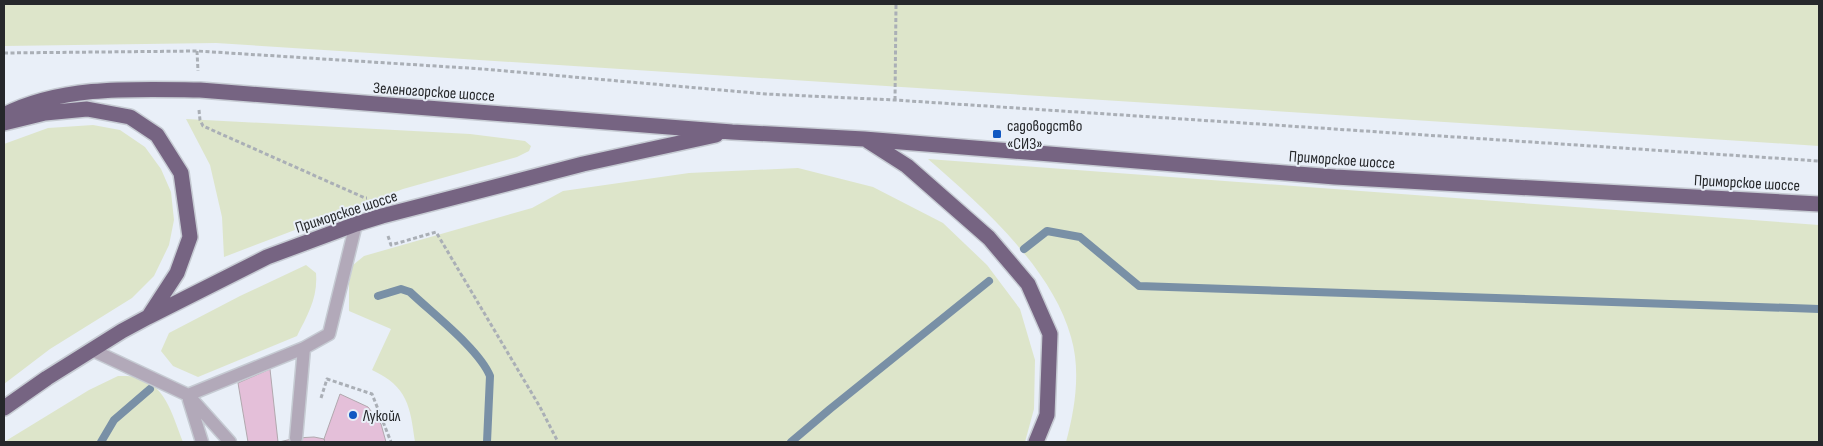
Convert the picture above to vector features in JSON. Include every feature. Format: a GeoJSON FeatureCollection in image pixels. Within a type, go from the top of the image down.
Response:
{"type":"FeatureCollection","features":[{"type":"Feature","properties":{"kind":"highway","name":"Зеленогорское шоссе"},"geometry":{"type":"LineString","coordinates":[[4,115],[20,107],[85,92],[139,89],[200,90],[732,132],[864,139]]}},
{"type":"Feature","properties":{"kind":"highway"},"geometry":{"type":"LineString","coordinates":[[4,123],[45,113],[88,110],[130,116],[157,135],[181,173],[190,237],[177,273],[148,317]]}},
{"type":"Feature","properties":{"kind":"highway","name":"Приморское шоссе"},"geometry":{"type":"LineString","coordinates":[[4,408],[47,378],[148,317],[267,257],[356,224],[583,164],[732,132]]}},
{"type":"Feature","properties":{"kind":"highway","name":"Приморское шоссе"},"geometry":{"type":"LineString","coordinates":[[864,139],[1335,176],[1819,204]]}},
{"type":"Feature","properties":{"kind":"highway"},"geometry":{"type":"LineString","coordinates":[[864,139],[907,166],[988,238],[1028,284],[1050,334],[1046,415],[1036,442]]}},
{"type":"Feature","properties":{"kind":"lane"},"geometry":{"type":"LineString","coordinates":[[188,395],[304,348],[329,334],[356,224]]}},
{"type":"Feature","properties":{"kind":"lane"},"geometry":{"type":"LineString","coordinates":[[296,438],[304,348]]}},
{"type":"Feature","properties":{"kind":"lane"},"geometry":{"type":"LineString","coordinates":[[92,350],[188,395],[230,442]]}},
{"type":"Feature","properties":{"kind":"lane"},"geometry":{"type":"LineString","coordinates":[[188,395],[202,442]]}},
{"type":"Feature","properties":{"kind":"path"},"geometry":{"type":"LineString","coordinates":[[895,100],[896,4]]}},
{"type":"Feature","properties":{"kind":"path"},"geometry":{"type":"LineString","coordinates":[[4,53],[197,51],[483,69],[766,94],[895,100],[1819,161]]}},
{"type":"Feature","properties":{"kind":"path"},"geometry":{"type":"LineString","coordinates":[[199,113],[203,126],[365,198],[370,197]]}},
{"type":"Feature","properties":{"kind":"path"},"geometry":{"type":"LineString","coordinates":[[391,245],[436,232],[540,408],[558,442]]}},
{"type":"Feature","properties":{"kind":"path"},"geometry":{"type":"LineString","coordinates":[[319,404],[327,379],[372,394],[391,442]]}},
{"type":"Feature","properties":{"kind":"green space"},"geometry":{"type":"Polygon","coordinates":[[[4,4],[1819,4],[1819,146],[216,43],[4,46],[4,4]]]}},
{"type":"Feature","properties":{"kind":"green space"},"geometry":{"type":"Polygon","coordinates":[[[186,119],[470,134],[525,141],[531,146],[529,151],[517,157],[403,189],[224,257],[222,217],[210,165],[186,119]]]}},
{"type":"Feature","properties":{"kind":"green space"},"geometry":{"type":"Polygon","coordinates":[[[93,125],[120,130],[145,147],[161,169],[171,192],[174,220],[169,245],[154,276],[132,298],[50,349],[4,384],[4,144],[48,128],[93,125]]]}},
{"type":"Feature","properties":{"kind":"green space"},"geometry":{"type":"Polygon","coordinates":[[[928,159],[1819,225],[1819,442],[1066,442],[1076,390],[1076,363],[1071,337],[1062,311],[1031,262],[1012,239],[992,217],[928,159]]]}},
{"type":"Feature","properties":{"kind":"green space"},"geometry":{"type":"Polygon","coordinates":[[[798,168],[873,187],[943,223],[987,265],[1020,309],[1035,360],[1034,409],[1025,442],[415,442],[409,408],[405,399],[393,383],[372,370],[391,329],[349,311],[349,283],[353,265],[364,256],[532,208],[563,191],[689,173],[798,168]]]}},
{"type":"Feature","properties":{"kind":"green space"},"geometry":{"type":"Polygon","coordinates":[[[306,265],[316,273],[314,298],[297,336],[198,377],[173,366],[161,351],[169,333],[240,296],[306,265]]]}},
{"type":"Feature","properties":{"kind":"green space"},"geometry":{"type":"Polygon","coordinates":[[[118,376],[141,378],[157,389],[173,415],[183,442],[4,442],[89,390],[118,376]]]}},
{"type":"Feature","properties":{"kind":"building"},"geometry":{"type":"Polygon","coordinates":[[[270,369],[278,442],[248,442],[238,383],[270,369]]]}},
{"type":"Feature","properties":{"kind":"building","name":"Лукойл"},"geometry":{"type":"Polygon","coordinates":[[[340,394],[368,407],[381,424],[386,442],[325,442],[324,439],[340,394]]]}},
{"type":"Feature","properties":{"kind":"building"},"geometry":{"type":"Polygon","coordinates":[[[314,437],[324,439],[325,442],[279,442],[296,438],[314,437]]]}},
{"type":"Feature","properties":{"kind":"waterway"},"geometry":{"type":"LineString","coordinates":[[1024,249],[1047,231],[1080,237],[1139,286],[1819,309]]}},
{"type":"Feature","properties":{"kind":"waterway"},"geometry":{"type":"LineString","coordinates":[[791,442],[989,281]]}},
{"type":"Feature","properties":{"kind":"waterway"},"geometry":{"type":"LineString","coordinates":[[378,296],[401,289],[410,292],[476,354],[490,376],[487,442]]}},
{"type":"Feature","properties":{"kind":"waterway"},"geometry":{"type":"LineString","coordinates":[[101,442],[114,420],[150,389]]}},
{"type":"Feature","properties":{"kind":"place","name":"садоводство «СИЗ»"},"geometry":{"type":"Point","coordinates":[997,134]}},
{"type":"Feature","properties":{"kind":"place","name":"Лукойл"},"geometry":{"type":"Point","coordinates":[353,415]}}]}
